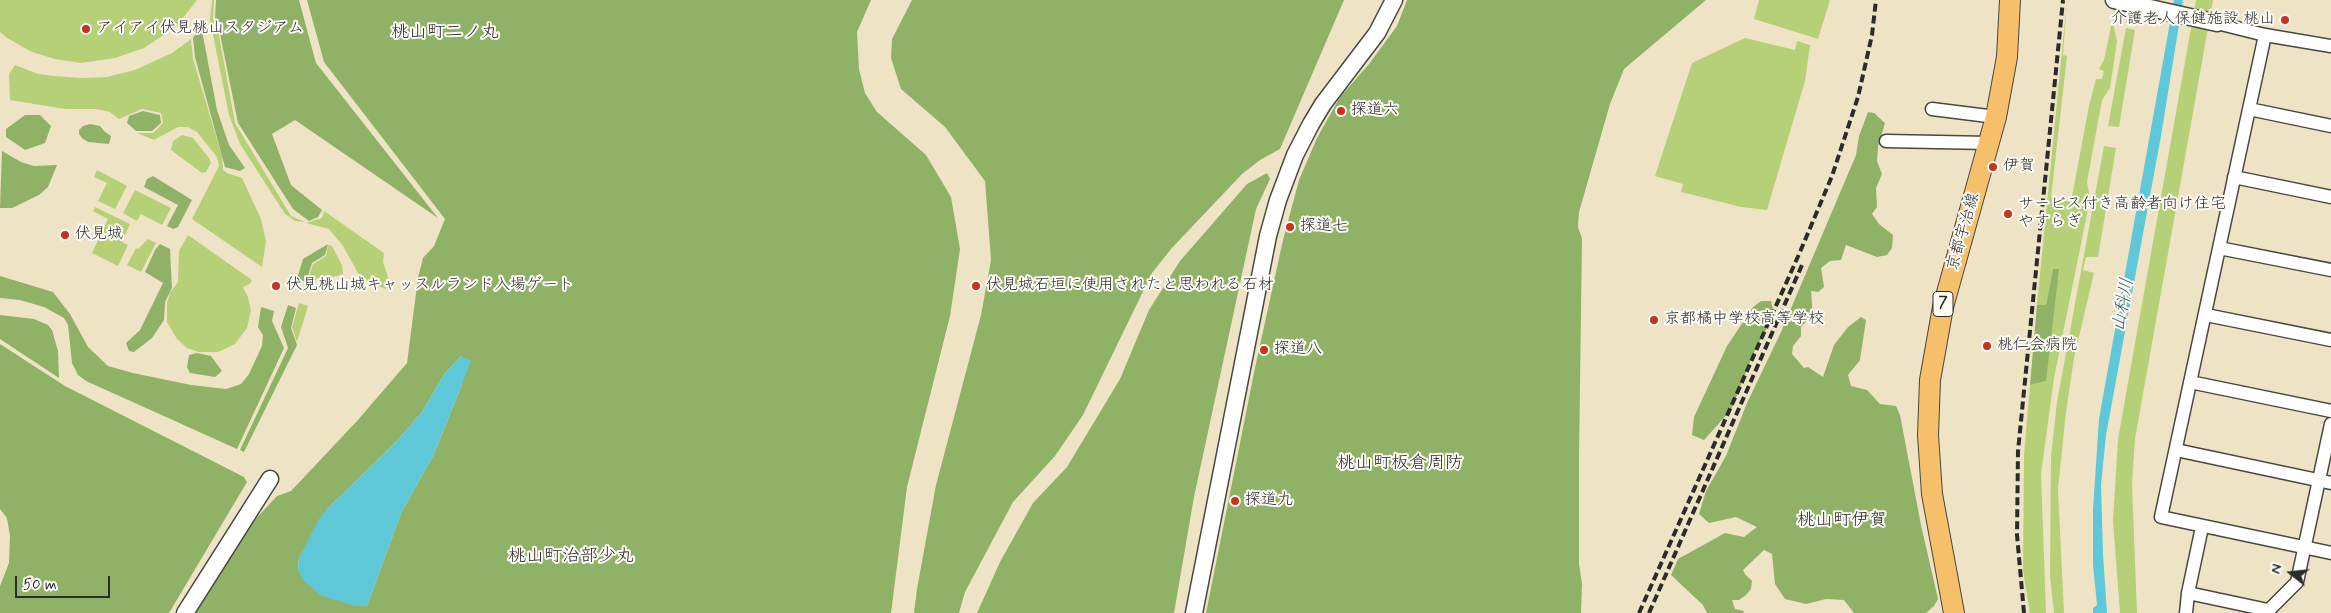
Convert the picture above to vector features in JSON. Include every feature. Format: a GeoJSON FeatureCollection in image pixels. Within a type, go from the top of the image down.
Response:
{"type":"FeatureCollection","features":[{"type":"Feature","properties":{"kind":"main road","name":"京都宇治線"},"geometry":{"type":"LineString","coordinates":[[1954,613],[1932,494],[1928,435],[1930,380],[1943,307],[1996,117],[2007,57],[2010,0]]}},
{"type":"Feature","properties":{"kind":"street"},"geometry":{"type":"LineString","coordinates":[[1194,613],[1268,236],[1278,200],[1295,155],[1310,124],[1377,33],[1394,0]]}},
{"type":"Feature","properties":{"kind":"street"},"geometry":{"type":"LineString","coordinates":[[2114,0],[2265,35],[2331,46]]}},
{"type":"Feature","properties":{"kind":"street"},"geometry":{"type":"LineString","coordinates":[[2265,35],[2161,518],[2331,554]]}},
{"type":"Feature","properties":{"kind":"street"},"geometry":{"type":"LineString","coordinates":[[2248,108],[2331,126]]}},
{"type":"Feature","properties":{"kind":"street"},"geometry":{"type":"LineString","coordinates":[[1932,109],[1996,117]]}},
{"type":"Feature","properties":{"kind":"street"},"geometry":{"type":"LineString","coordinates":[[1886,141],[1989,143]]}},
{"type":"Feature","properties":{"kind":"street"},"geometry":{"type":"LineString","coordinates":[[2234,176],[2331,197]]}},
{"type":"Feature","properties":{"kind":"street"},"geometry":{"type":"LineString","coordinates":[[2219,248],[2331,270]]}},
{"type":"Feature","properties":{"kind":"street"},"geometry":{"type":"LineString","coordinates":[[2206,315],[2331,340]]}},
{"type":"Feature","properties":{"kind":"street"},"geometry":{"type":"LineString","coordinates":[[2190,382],[2331,411]]}},
{"type":"Feature","properties":{"kind":"street"},"geometry":{"type":"LineString","coordinates":[[2188,593],[2267,612],[2297,582],[2304,548],[2325,482],[2331,424]]}},
{"type":"Feature","properties":{"kind":"street"},"geometry":{"type":"LineString","coordinates":[[2176,450],[2325,482]]}},
{"type":"Feature","properties":{"kind":"street"},"geometry":{"type":"LineString","coordinates":[[185,613],[270,479]]}},
{"type":"Feature","properties":{"kind":"street"},"geometry":{"type":"LineString","coordinates":[[2186,613],[2188,593],[2202,527]]}},
{"type":"Feature","properties":{"kind":"green space","name":"アイアイ伏見桃山スタジアム"},"geometry":{"type":"Polygon","coordinates":[[[0,0],[197,0],[176,27],[144,48],[115,58],[81,63],[55,59],[32,52],[7,38],[0,32],[0,0]]]}},
{"type":"Feature","properties":{"kind":"green space"},"geometry":{"type":"Polygon","coordinates":[[[212,0],[214,0],[213,19],[218,30],[235,123],[291,216],[305,222],[295,221],[285,214],[240,144],[229,115],[210,19],[212,0]]]}},
{"type":"Feature","properties":{"kind":"green space"},"geometry":{"type":"Polygon","coordinates":[[[216,0],[299,0],[316,63],[438,218],[295,120],[272,134],[291,185],[322,210],[318,217],[309,221],[293,209],[238,123],[219,29],[215,18],[216,0]]]}},
{"type":"Feature","properties":{"kind":"green space"},"geometry":{"type":"Polygon","coordinates":[[[307,0],[871,0],[857,32],[859,69],[865,93],[877,112],[926,155],[951,197],[960,249],[950,316],[907,487],[891,613],[193,613],[247,528],[277,496],[291,491],[357,421],[407,363],[418,278],[423,258],[434,246],[445,219],[324,62],[307,0]],[[461,356],[445,373],[422,412],[395,443],[327,509],[299,558],[298,570],[356,606],[367,606],[401,513],[434,454],[462,384],[461,356]]]}},
{"type":"Feature","properties":{"kind":"green space"},"geometry":{"type":"Polygon","coordinates":[[[912,0],[1344,0],[1280,149],[1260,160],[1242,174],[1171,249],[1152,273],[1083,415],[1055,456],[1013,502],[965,592],[959,613],[914,613],[936,485],[981,315],[991,260],[985,181],[945,127],[901,89],[891,58],[892,39],[912,0]]]}},
{"type":"Feature","properties":{"kind":"green space"},"geometry":{"type":"Polygon","coordinates":[[[1407,0],[1706,0],[1624,69],[1610,104],[1579,212],[1578,227],[1582,238],[1579,458],[1581,613],[1206,613],[1255,368],[1283,240],[1299,180],[1317,138],[1340,97],[1369,64],[1397,26],[1407,0]]]}},
{"type":"Feature","properties":{"kind":"green space"},"geometry":{"type":"Polygon","coordinates":[[[1759,0],[1830,0],[1818,39],[1754,19],[1759,0]]]}},
{"type":"Feature","properties":{"kind":"green space"},"geometry":{"type":"Polygon","coordinates":[[[2067,0],[2063,55],[2067,56],[2051,198],[2071,202],[2089,106],[2096,79],[2102,79],[2104,71],[2099,69],[2104,60],[2115,7],[2114,28],[2117,41],[2110,88],[2102,100],[2087,182],[2090,199],[2054,378],[2041,474],[2046,613],[2030,613],[2023,571],[2024,455],[2030,385],[2046,381],[2053,269],[2046,305],[2037,305],[2067,0]]]}},
{"type":"Feature","properties":{"kind":"green space"},"geometry":{"type":"Polygon","coordinates":[[[2196,0],[2213,0],[2135,439],[2132,485],[2137,613],[2120,613],[2113,521],[2118,439],[2196,0]]]}},
{"type":"Feature","properties":{"kind":"green space"},"geometry":{"type":"Polygon","coordinates":[[[201,25],[217,110],[229,145],[245,168],[240,171],[225,167],[195,57],[193,38],[201,25]]]}},
{"type":"Feature","properties":{"kind":"green space"},"geometry":{"type":"Polygon","coordinates":[[[2126,28],[2135,30],[2119,127],[2108,126],[2126,28]]]}},
{"type":"Feature","properties":{"kind":"green space"},"geometry":{"type":"Polygon","coordinates":[[[1745,38],[1795,50],[1797,41],[1810,45],[1805,81],[1767,210],[1741,207],[1681,192],[1683,184],[1655,176],[1692,63],[1745,38]]]}},
{"type":"Feature","properties":{"kind":"green space"},"geometry":{"type":"Polygon","coordinates":[[[191,39],[193,59],[222,156],[223,170],[242,178],[261,219],[266,241],[262,267],[192,219],[219,166],[217,157],[197,132],[188,127],[178,127],[154,140],[137,133],[153,133],[163,123],[161,113],[142,109],[119,119],[110,112],[96,109],[65,109],[10,100],[9,74],[15,65],[38,74],[82,78],[107,77],[135,70],[172,53],[191,39]]]}},
{"type":"Feature","properties":{"kind":"green space"},"geometry":{"type":"Polygon","coordinates":[[[143,111],[160,115],[161,123],[152,131],[136,131],[127,123],[129,116],[143,111]]]}},
{"type":"Feature","properties":{"kind":"green space"},"geometry":{"type":"Polygon","coordinates":[[[1868,112],[1874,113],[1885,123],[1878,147],[1877,161],[1882,174],[1876,188],[1877,207],[1872,214],[1879,224],[1893,235],[1892,248],[1887,255],[1877,257],[1846,245],[1841,260],[1830,261],[1821,268],[1824,287],[1818,292],[1811,291],[1813,319],[1807,321],[1801,327],[1801,336],[1793,346],[1792,354],[1804,368],[1808,367],[1823,377],[1834,345],[1848,327],[1861,317],[1866,320],[1860,360],[1848,375],[1851,386],[1867,390],[1880,404],[1896,406],[1900,415],[1921,525],[1938,599],[1934,606],[1926,613],[1854,613],[1844,600],[1826,599],[1806,604],[1785,599],[1775,584],[1772,554],[1764,550],[1743,570],[1752,581],[1751,589],[1739,600],[1732,600],[1735,609],[1744,611],[1743,613],[1707,613],[1703,605],[1671,575],[1678,559],[1725,533],[1744,537],[1757,527],[1736,517],[1709,523],[1699,514],[1706,491],[1726,456],[1747,403],[1781,332],[1856,155],[1859,136],[1868,112]]]}},
{"type":"Feature","properties":{"kind":"green space"},"geometry":{"type":"Polygon","coordinates":[[[25,115],[40,115],[51,126],[45,143],[25,150],[6,137],[6,129],[25,115]]]}},
{"type":"Feature","properties":{"kind":"green space"},"geometry":{"type":"Polygon","coordinates":[[[90,124],[100,126],[111,136],[109,144],[88,142],[82,138],[79,130],[83,126],[90,124]]]}},
{"type":"Feature","properties":{"kind":"green space"},"geometry":{"type":"Polygon","coordinates":[[[182,135],[193,138],[209,158],[211,163],[206,172],[202,173],[171,150],[173,141],[182,135]]]}},
{"type":"Feature","properties":{"kind":"green space"},"geometry":{"type":"Polygon","coordinates":[[[2104,146],[2116,148],[2098,257],[2086,257],[2083,270],[2094,273],[2074,358],[2066,412],[2058,489],[2064,613],[2054,613],[2050,576],[2051,456],[2057,402],[2104,146]]]}},
{"type":"Feature","properties":{"kind":"green space"},"geometry":{"type":"Polygon","coordinates":[[[2,151],[21,162],[34,166],[57,165],[48,187],[39,195],[12,208],[0,208],[2,151]]]}},
{"type":"Feature","properties":{"kind":"green space"},"geometry":{"type":"Polygon","coordinates":[[[97,170],[127,186],[115,209],[98,201],[107,183],[94,177],[97,170]]]}},
{"type":"Feature","properties":{"kind":"green space"},"geometry":{"type":"Polygon","coordinates":[[[1267,173],[1270,179],[1256,209],[1194,497],[1174,613],[977,613],[1000,562],[1033,503],[1067,467],[1120,379],[1149,310],[1180,261],[1247,184],[1267,173]]]}},
{"type":"Feature","properties":{"kind":"green space"},"geometry":{"type":"Polygon","coordinates":[[[153,176],[192,200],[178,227],[173,229],[167,226],[178,205],[144,187],[147,179],[153,176]]]}},
{"type":"Feature","properties":{"kind":"green space"},"geometry":{"type":"Polygon","coordinates":[[[135,190],[171,208],[162,225],[141,214],[137,221],[123,213],[135,190]]]}},
{"type":"Feature","properties":{"kind":"green space"},"geometry":{"type":"Polygon","coordinates":[[[95,207],[130,224],[122,242],[128,245],[118,266],[92,253],[108,219],[93,211],[95,207]]]}},
{"type":"Feature","properties":{"kind":"green space"},"geometry":{"type":"Polygon","coordinates":[[[324,211],[384,253],[383,262],[389,280],[386,289],[362,280],[343,246],[329,229],[306,223],[322,218],[324,211]]]}},
{"type":"Feature","properties":{"kind":"green space"},"geometry":{"type":"Polygon","coordinates":[[[188,235],[252,280],[250,284],[243,287],[251,310],[247,328],[235,344],[218,352],[199,352],[187,348],[177,339],[167,322],[167,303],[170,293],[178,282],[179,251],[188,235]]]}},
{"type":"Feature","properties":{"kind":"green space"},"geometry":{"type":"Polygon","coordinates":[[[148,239],[156,243],[141,272],[127,265],[136,248],[138,249],[148,239]]]}},
{"type":"Feature","properties":{"kind":"green space"},"geometry":{"type":"Polygon","coordinates":[[[160,244],[170,249],[172,288],[165,302],[164,320],[152,338],[134,352],[129,351],[126,343],[140,330],[163,283],[145,272],[155,250],[160,244]]]}},
{"type":"Feature","properties":{"kind":"green space"},"geometry":{"type":"Polygon","coordinates":[[[328,244],[325,255],[312,263],[306,282],[297,279],[303,259],[328,244]]]}},
{"type":"Feature","properties":{"kind":"green space"},"geometry":{"type":"Polygon","coordinates":[[[328,245],[332,246],[342,265],[343,274],[329,278],[322,276],[316,279],[313,288],[306,285],[313,264],[326,256],[328,245]]]}},
{"type":"Feature","properties":{"kind":"green space"},"geometry":{"type":"Polygon","coordinates":[[[2053,269],[2059,269],[2046,381],[2030,385],[2037,305],[2046,305],[2053,269]]]}},
{"type":"Feature","properties":{"kind":"green space"},"geometry":{"type":"Polygon","coordinates":[[[0,276],[53,292],[70,314],[88,347],[108,366],[191,385],[226,389],[241,384],[249,374],[262,346],[263,335],[258,327],[261,307],[274,311],[272,321],[284,348],[237,449],[86,381],[78,375],[72,363],[68,325],[64,318],[44,307],[20,300],[0,298],[0,276]]]}},
{"type":"Feature","properties":{"kind":"green space"},"geometry":{"type":"Polygon","coordinates":[[[1761,301],[1771,301],[1773,309],[1768,326],[1754,352],[1731,410],[1704,440],[1692,435],[1694,417],[1727,346],[1753,307],[1761,301]]]}},
{"type":"Feature","properties":{"kind":"green space"},"geometry":{"type":"Polygon","coordinates":[[[299,303],[308,306],[297,342],[292,327],[299,303]]]}},
{"type":"Feature","properties":{"kind":"green space"},"geometry":{"type":"Polygon","coordinates":[[[288,305],[296,308],[291,328],[297,345],[244,452],[240,450],[288,348],[281,327],[288,305]]]}},
{"type":"Feature","properties":{"kind":"green space"},"geometry":{"type":"Polygon","coordinates":[[[0,315],[34,319],[48,325],[52,330],[58,351],[59,378],[0,339],[0,315]]]}},
{"type":"Feature","properties":{"kind":"green space"},"geometry":{"type":"Polygon","coordinates":[[[0,344],[65,386],[244,477],[247,482],[169,613],[0,613],[0,586],[9,563],[10,536],[7,518],[0,509],[0,344]]]}},
{"type":"Feature","properties":{"kind":"green space"},"geometry":{"type":"Polygon","coordinates":[[[197,353],[211,356],[222,371],[215,377],[190,373],[187,367],[189,355],[197,353]]]}},
{"type":"Feature","properties":{"kind":"water","name":"山科川"},"geometry":{"type":"Polygon","coordinates":[[[2174,0],[2183,0],[2161,136],[2106,435],[2101,485],[2107,613],[2093,613],[2093,608],[2097,605],[2093,565],[2093,509],[2099,419],[2174,0]]]}},
{"type":"Feature","properties":{"kind":"water"},"geometry":{"type":"Polygon","coordinates":[[[461,356],[471,361],[434,454],[401,513],[367,606],[356,606],[322,596],[304,581],[298,570],[299,558],[319,519],[395,443],[422,412],[445,373],[461,356]]]}},
{"type":"Feature","properties":{"kind":"railway"},"geometry":{"type":"LineString","coordinates":[[1639,613],[1832,176],[1858,97],[1872,35],[1876,0]]}},
{"type":"Feature","properties":{"kind":"railway"},"geometry":{"type":"LineString","coordinates":[[2024,613],[2017,535],[2018,451],[2063,0]]}},
{"type":"Feature","properties":{"kind":"railway"},"geometry":{"type":"LineString","coordinates":[[1649,613],[1802,265]]}},
{"type":"Feature","properties":{"kind":"place","name":"介護老人保健施設 桃山"},"geometry":{"type":"Point","coordinates":[2285,20]}},
{"type":"Feature","properties":{"kind":"place","name":"アイアイ伏見桃山スタジアム"},"geometry":{"type":"Point","coordinates":[86,29]}},
{"type":"Feature","properties":{"kind":"place","name":"探道六"},"geometry":{"type":"Point","coordinates":[1341,111]}},
{"type":"Feature","properties":{"kind":"place","name":"伊賀"},"geometry":{"type":"Point","coordinates":[1993,167]}},
{"type":"Feature","properties":{"kind":"place","name":"サービス付き高齢者向け住宅 やすらぎ"},"geometry":{"type":"Point","coordinates":[2008,214]}},
{"type":"Feature","properties":{"kind":"place","name":"探道七"},"geometry":{"type":"Point","coordinates":[1290,227]}},
{"type":"Feature","properties":{"kind":"place","name":"伏見城"},"geometry":{"type":"Point","coordinates":[65,235]}},
{"type":"Feature","properties":{"kind":"place","name":"伏見桃山城キャッスルランド入場ゲート"},"geometry":{"type":"Point","coordinates":[276,286]}},
{"type":"Feature","properties":{"kind":"place","name":"伏見城石垣に使用されたと思われる石材"},"geometry":{"type":"Point","coordinates":[976,286]}},
{"type":"Feature","properties":{"kind":"place","name":"京都橘中学校高等学校"},"geometry":{"type":"Point","coordinates":[1654,320]}},
{"type":"Feature","properties":{"kind":"place","name":"桃仁会病院"},"geometry":{"type":"Point","coordinates":[1987,346]}},
{"type":"Feature","properties":{"kind":"place","name":"探道八"},"geometry":{"type":"Point","coordinates":[1264,350]}},
{"type":"Feature","properties":{"kind":"place","name":"探道九"},"geometry":{"type":"Point","coordinates":[1235,501]}},
{"type":"Feature","properties":{"kind":"district","name":"桃山町二ノ丸"},"geometry":{"type":"Point","coordinates":[445,33]}},
{"type":"Feature","properties":{"kind":"district","name":"桃山町板倉周防"},"geometry":{"type":"Point","coordinates":[1400,464]}},
{"type":"Feature","properties":{"kind":"district","name":"桃山町伊賀"},"geometry":{"type":"Point","coordinates":[1842,521]}},
{"type":"Feature","properties":{"kind":"district","name":"桃山町治部少丸"},"geometry":{"type":"Point","coordinates":[571,557]}}]}
